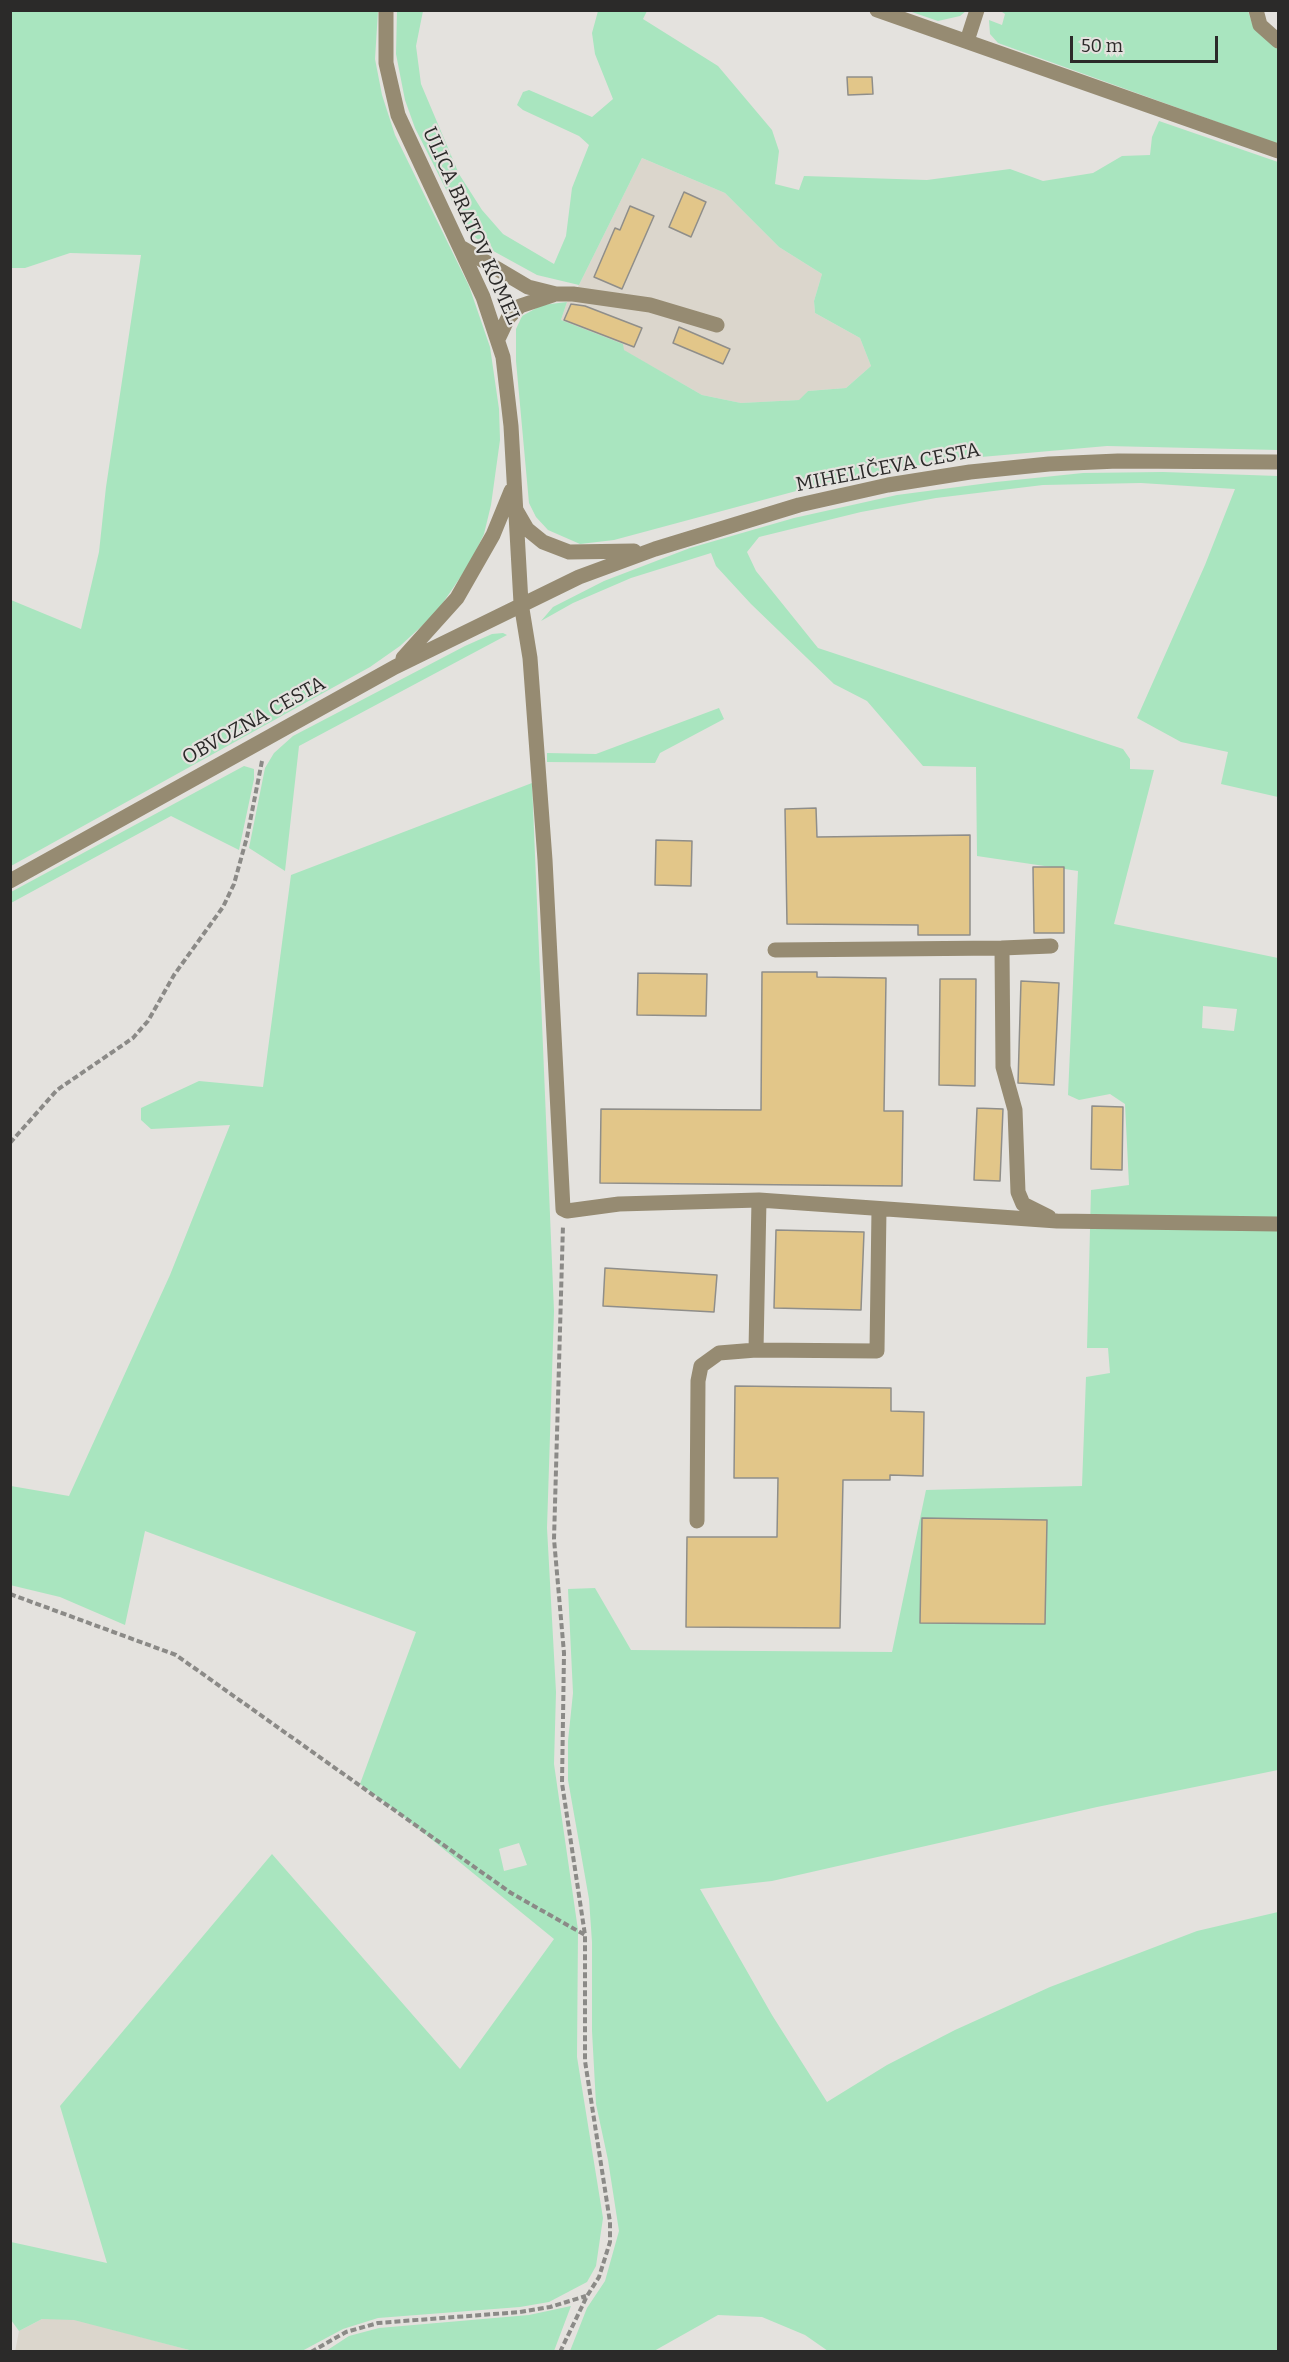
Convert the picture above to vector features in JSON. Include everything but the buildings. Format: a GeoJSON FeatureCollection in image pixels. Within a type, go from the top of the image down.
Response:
{"type":"FeatureCollection","features":[{"type":"Feature","properties":{"kind":"street","name":"ULICA BRATOV KOMEL"},"geometry":{"type":"LineString","coordinates":[[387,10],[386,63],[398,115],[414,153],[462,248],[499,337],[508,397],[521,603],[530,658],[545,860],[565,1210]]}},
{"type":"Feature","properties":{"kind":"street"},"geometry":{"type":"LineString","coordinates":[[877,10],[1278,151]]}},
{"type":"Feature","properties":{"kind":"street"},"geometry":{"type":"LineString","coordinates":[[967,41],[977,10]]}},
{"type":"Feature","properties":{"kind":"street"},"geometry":{"type":"LineString","coordinates":[[1257,10],[1260,25],[1278,41]]}},
{"type":"Feature","properties":{"kind":"street"},"geometry":{"type":"LineString","coordinates":[[462,248],[528,287],[556,294],[573,294],[650,305],[717,325]]}},
{"type":"Feature","properties":{"kind":"street"},"geometry":{"type":"LineString","coordinates":[[499,337],[508,318],[520,306],[556,294]]}},
{"type":"Feature","properties":{"kind":"street","name":"MIHELIČEVA CESTA"},"geometry":{"type":"LineString","coordinates":[[521,603],[579,577],[655,549],[799,505],[888,486],[970,472],[1049,464],[1118,461],[1278,462]]}},
{"type":"Feature","properties":{"kind":"street"},"geometry":{"type":"LineString","coordinates":[[395,667],[458,598],[493,535],[514,485]]}},
{"type":"Feature","properties":{"kind":"street"},"geometry":{"type":"LineString","coordinates":[[514,508],[527,529],[543,542],[569,552],[655,549]]}},
{"type":"Feature","properties":{"kind":"street","name":"OBVOZNA CESTA"},"geometry":{"type":"LineString","coordinates":[[10,881],[395,667],[521,603]]}},
{"type":"Feature","properties":{"kind":"street"},"geometry":{"type":"LineString","coordinates":[[776,950],[1051,946]]}},
{"type":"Feature","properties":{"kind":"street"},"geometry":{"type":"LineString","coordinates":[[1002,948],[1003,1067],[1015,1110],[1018,1192],[1023,1204],[1057,1221]]}},
{"type":"Feature","properties":{"kind":"street"},"geometry":{"type":"LineString","coordinates":[[565,1210],[619,1204],[759,1200],[1057,1221],[1278,1224]]}},
{"type":"Feature","properties":{"kind":"street"},"geometry":{"type":"LineString","coordinates":[[756,1350],[759,1200]]}},
{"type":"Feature","properties":{"kind":"street"},"geometry":{"type":"LineString","coordinates":[[697,1521],[698,1381],[701,1366],[719,1353],[756,1350],[877,1351],[879,1209]]}},
{"type":"Feature","properties":{"kind":"path"},"geometry":{"type":"LineString","coordinates":[[10,1143],[57,1090],[133,1038],[148,1021],[174,975],[223,907],[240,868],[266,739]]}},
{"type":"Feature","properties":{"kind":"path"},"geometry":{"type":"LineString","coordinates":[[560,2352],[587,2296],[599,2277],[610,2242],[610,2222],[585,2061],[585,1935],[562,1783],[564,1653],[554,1539],[565,1210]]}},
{"type":"Feature","properties":{"kind":"path"},"geometry":{"type":"LineString","coordinates":[[10,1594],[176,1655],[511,1893],[585,1935]]}},
{"type":"Feature","properties":{"kind":"path"},"geometry":{"type":"LineString","coordinates":[[311,2352],[346,2332],[378,2323],[520,2312],[550,2307],[587,2296]]}},
{"type":"Feature","properties":{"kind":"shaded area"},"geometry":{"type":"Polygon","coordinates":[[[642,158],[725,193],[779,247],[822,274],[814,301],[815,313],[860,338],[871,366],[846,388],[808,391],[800,400],[741,403],[702,395],[623,350],[561,320],[567,302],[579,285],[642,158]]]}},
{"type":"Feature","properties":{"kind":"shaded area"},"geometry":{"type":"Polygon","coordinates":[[[42,2319],[74,2319],[193,2351],[15,2352],[19,2331],[42,2319]]]}},
{"type":"Feature","properties":{"kind":"green space"},"geometry":{"type":"Polygon","coordinates":[[[999,10],[1248,11],[1252,23],[1278,47],[1278,144],[998,43],[990,34],[989,20],[1002,25],[1005,14],[999,10]]]}},
{"type":"Feature","properties":{"kind":"green space"},"geometry":{"type":"Polygon","coordinates":[[[11,11],[378,11],[375,59],[382,95],[395,135],[469,286],[490,347],[499,409],[500,440],[491,505],[484,534],[470,563],[436,613],[400,646],[370,667],[11,866],[11,600],[81,629],[99,552],[106,487],[141,255],[70,253],[25,268],[11,268],[11,11]]]}},
{"type":"Feature","properties":{"kind":"green space"},"geometry":{"type":"Polygon","coordinates":[[[397,11],[423,11],[416,46],[421,84],[459,174],[482,210],[503,234],[554,264],[566,236],[572,188],[589,145],[579,136],[517,105],[523,92],[529,90],[592,117],[613,99],[595,54],[592,33],[598,11],[647,11],[643,19],[718,66],[772,130],[779,151],[775,184],[799,190],[804,176],[927,180],[1010,169],[1043,181],[1093,173],[1122,156],[1150,155],[1152,137],[1159,121],[1278,162],[1278,450],[1107,446],[981,457],[891,469],[826,483],[614,540],[580,544],[548,530],[536,517],[529,503],[516,361],[516,329],[522,316],[542,305],[567,302],[561,320],[623,344],[624,350],[702,395],[741,403],[799,400],[808,391],[846,388],[871,366],[860,338],[815,313],[814,301],[822,274],[779,247],[725,193],[642,158],[579,285],[537,275],[486,247],[466,229],[415,128],[405,100],[396,54],[397,11]]]}},
{"type":"Feature","properties":{"kind":"green space"},"geometry":{"type":"Polygon","coordinates":[[[909,11],[966,11],[960,16],[938,21],[909,11]]]}},
{"type":"Feature","properties":{"kind":"green space"},"geometry":{"type":"Polygon","coordinates":[[[1163,472],[1278,476],[1278,797],[1221,784],[1228,752],[1181,742],[1137,718],[1205,565],[1235,489],[1141,483],[1043,485],[936,498],[861,512],[759,537],[747,552],[756,571],[818,648],[1123,749],[1130,759],[1130,769],[1154,770],[1114,924],[1278,958],[1278,1770],[1097,1807],[772,1881],[700,1889],[772,2015],[827,2102],[887,2065],[955,2030],[1050,1987],[1197,1931],[1278,1912],[1278,2351],[828,2351],[805,2335],[762,2317],[718,2315],[654,2351],[570,2351],[587,2308],[605,2281],[619,2231],[608,2160],[596,2104],[589,1899],[568,1780],[568,1741],[573,1693],[568,1589],[595,1588],[631,1650],[892,1652],[926,1490],[1082,1486],[1086,1377],[1110,1373],[1108,1348],[1087,1348],[1091,1190],[1129,1185],[1125,1104],[1110,1094],[1079,1100],[1068,1095],[1078,871],[977,856],[976,767],[923,766],[867,701],[834,684],[751,604],[716,566],[711,553],[631,578],[573,603],[541,621],[553,607],[604,581],[690,548],[794,518],[897,495],[1083,473],[1163,472]],[[1203,1006],[1202,1028],[1234,1031],[1237,1009],[1203,1006]]]}},
{"type":"Feature","properties":{"kind":"green space"},"geometry":{"type":"Polygon","coordinates":[[[492,634],[507,635],[299,746],[285,871],[249,848],[265,768],[274,753],[293,736],[465,646],[492,634]]]}},
{"type":"Feature","properties":{"kind":"green space"},"geometry":{"type":"Polygon","coordinates":[[[719,708],[724,719],[660,753],[655,763],[547,762],[547,753],[596,754],[719,708]]]}},
{"type":"Feature","properties":{"kind":"green space"},"geometry":{"type":"Polygon","coordinates":[[[244,766],[254,769],[254,779],[239,850],[171,816],[11,903],[11,892],[244,766]]]}},
{"type":"Feature","properties":{"kind":"green space"},"geometry":{"type":"Polygon","coordinates":[[[532,783],[554,1311],[547,1528],[556,1692],[554,1764],[578,1930],[577,2057],[603,2218],[596,2266],[587,2282],[549,2302],[520,2307],[378,2318],[343,2329],[302,2351],[193,2351],[74,2320],[42,2319],[19,2331],[11,2320],[11,2242],[107,2263],[60,2106],[272,1854],[460,2069],[554,1939],[398,1812],[360,1784],[416,1632],[145,1531],[125,1625],[60,1597],[10,1585],[11,1486],[69,1496],[170,1275],[230,1125],[151,1129],[141,1120],[141,1108],[199,1081],[263,1087],[291,875],[532,783]],[[519,1843],[499,1849],[504,1871],[527,1865],[519,1843]]]}},
{"type":"Feature","properties":{"kind":"green space"},"geometry":{"type":"Polygon","coordinates":[[[571,2306],[554,2351],[326,2351],[349,2336],[379,2328],[529,2315],[571,2306]]]}}]}
